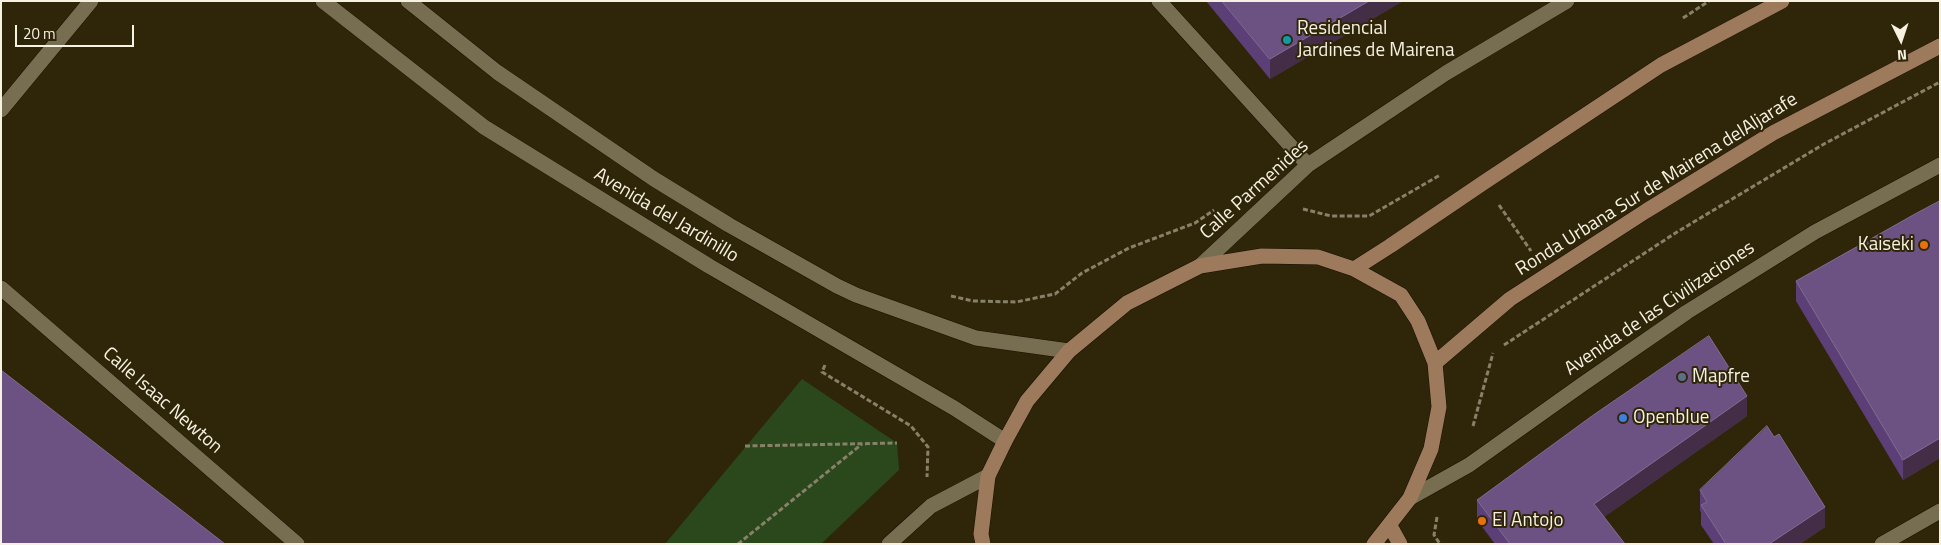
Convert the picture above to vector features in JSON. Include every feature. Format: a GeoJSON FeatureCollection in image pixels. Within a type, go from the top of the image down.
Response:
{"type":"FeatureCollection","features":[{"type":"Feature","properties":{"kind":"street"},"geometry":{"type":"LineString","coordinates":[[1,110],[91,1]]}},
{"type":"Feature","properties":{"kind":"street","name":"Avenida del Jardinillo"},"geometry":{"type":"LineString","coordinates":[[323,1],[484,127],[709,266],[954,408],[1004,441]]}},
{"type":"Feature","properties":{"kind":"street","name":"Avenida del Jardinillo"},"geometry":{"type":"LineString","coordinates":[[408,1],[497,72],[654,179],[729,226],[837,286],[976,338],[1069,351]]}},
{"type":"Feature","properties":{"kind":"street"},"geometry":{"type":"LineString","coordinates":[[1159,1],[1308,164]]}},
{"type":"Feature","properties":{"kind":"street","name":"Calle Parmenides"},"geometry":{"type":"LineString","coordinates":[[1200,266],[1308,164],[1446,73],[1566,1]]}},
{"type":"Feature","properties":{"kind":"street"},"geometry":{"type":"LineString","coordinates":[[1354,269],[1662,65],[1782,1]]}},
{"type":"Feature","properties":{"kind":"street","name":"Ronda Urbana Sur de Mairena delAljarafe"},"geometry":{"type":"LineString","coordinates":[[1435,363],[1510,299],[1646,211],[1772,133],[1940,46]]}},
{"type":"Feature","properties":{"kind":"street","name":"Avenida de las Civilizaciones"},"geometry":{"type":"LineString","coordinates":[[1410,498],[1469,465],[1687,312],[1815,232],[1940,165]]}},
{"type":"Feature","properties":{"kind":"street"},"geometry":{"type":"LineString","coordinates":[[983,544],[981,534],[988,476],[1004,441],[1027,401],[1069,351],[1127,303],[1200,266],[1262,256],[1318,258],[1354,269],[1401,294],[1418,321],[1435,363],[1439,407],[1431,449],[1410,498],[1390,526],[1374,544]]}},
{"type":"Feature","properties":{"kind":"street","name":"Calle Isaac Newton"},"geometry":{"type":"LineString","coordinates":[[1,288],[297,544]]}},
{"type":"Feature","properties":{"kind":"street"},"geometry":{"type":"LineString","coordinates":[[889,544],[931,506],[988,476]]}},
{"type":"Feature","properties":{"kind":"street"},"geometry":{"type":"LineString","coordinates":[[1882,544],[1940,511]]}},
{"type":"Feature","properties":{"kind":"street"},"geometry":{"type":"LineString","coordinates":[[1390,526],[1400,544]]}},
{"type":"Feature","properties":{"kind":"path"},"geometry":{"type":"LineString","coordinates":[[1483,183],[1568,303],[1677,232],[1824,144],[1940,82]]}},
{"type":"Feature","properties":{"kind":"path"},"geometry":{"type":"LineString","coordinates":[[746,446],[897,442]]}},
{"type":"Feature","properties":{"kind":"path"},"geometry":{"type":"LineString","coordinates":[[738,544],[862,444]]}},
{"type":"Feature","properties":{"kind":"green space"},"geometry":{"type":"Polygon","coordinates":[[[802,379],[897,443],[899,470],[821,544],[665,544],[802,379]]]}},
{"type":"Feature","properties":{"kind":"building"},"geometry":{"type":"Polygon","coordinates":[[[1222,1],[1369,1],[1270,59],[1222,1]]]}},
{"type":"Feature","properties":{"kind":"building"},"geometry":{"type":"Polygon","coordinates":[[[1940,201],[1940,438],[1903,460],[1796,281],[1940,201]]]}},
{"type":"Feature","properties":{"kind":"building"},"geometry":{"type":"Polygon","coordinates":[[[1709,336],[1747,396],[1594,504],[1625,544],[1510,544],[1477,500],[1592,416],[1709,336]]]}},
{"type":"Feature","properties":{"kind":"building"},"geometry":{"type":"Polygon","coordinates":[[[1,370],[225,544],[1,544],[1,370]]]}},
{"type":"Feature","properties":{"kind":"building"},"geometry":{"type":"Polygon","coordinates":[[[1767,426],[1774,437],[1779,434],[1825,507],[1769,544],[1726,544],[1701,505],[1707,502],[1700,490],[1767,426]]]}},
{"type":"Feature","properties":{"kind":"place","name":"Residencial Jardines de Mairena"},"geometry":{"type":"Point","coordinates":[1287,40]}},
{"type":"Feature","properties":{"kind":"place","name":"Kaiseki"},"geometry":{"type":"Point","coordinates":[1924,245]}},
{"type":"Feature","properties":{"kind":"place","name":"Mapfre"},"geometry":{"type":"Point","coordinates":[1682,377]}},
{"type":"Feature","properties":{"kind":"place","name":"Openblue"},"geometry":{"type":"Point","coordinates":[1623,418]}},
{"type":"Feature","properties":{"kind":"place","name":"El Antojo"},"geometry":{"type":"Point","coordinates":[1482,521]}}]}
